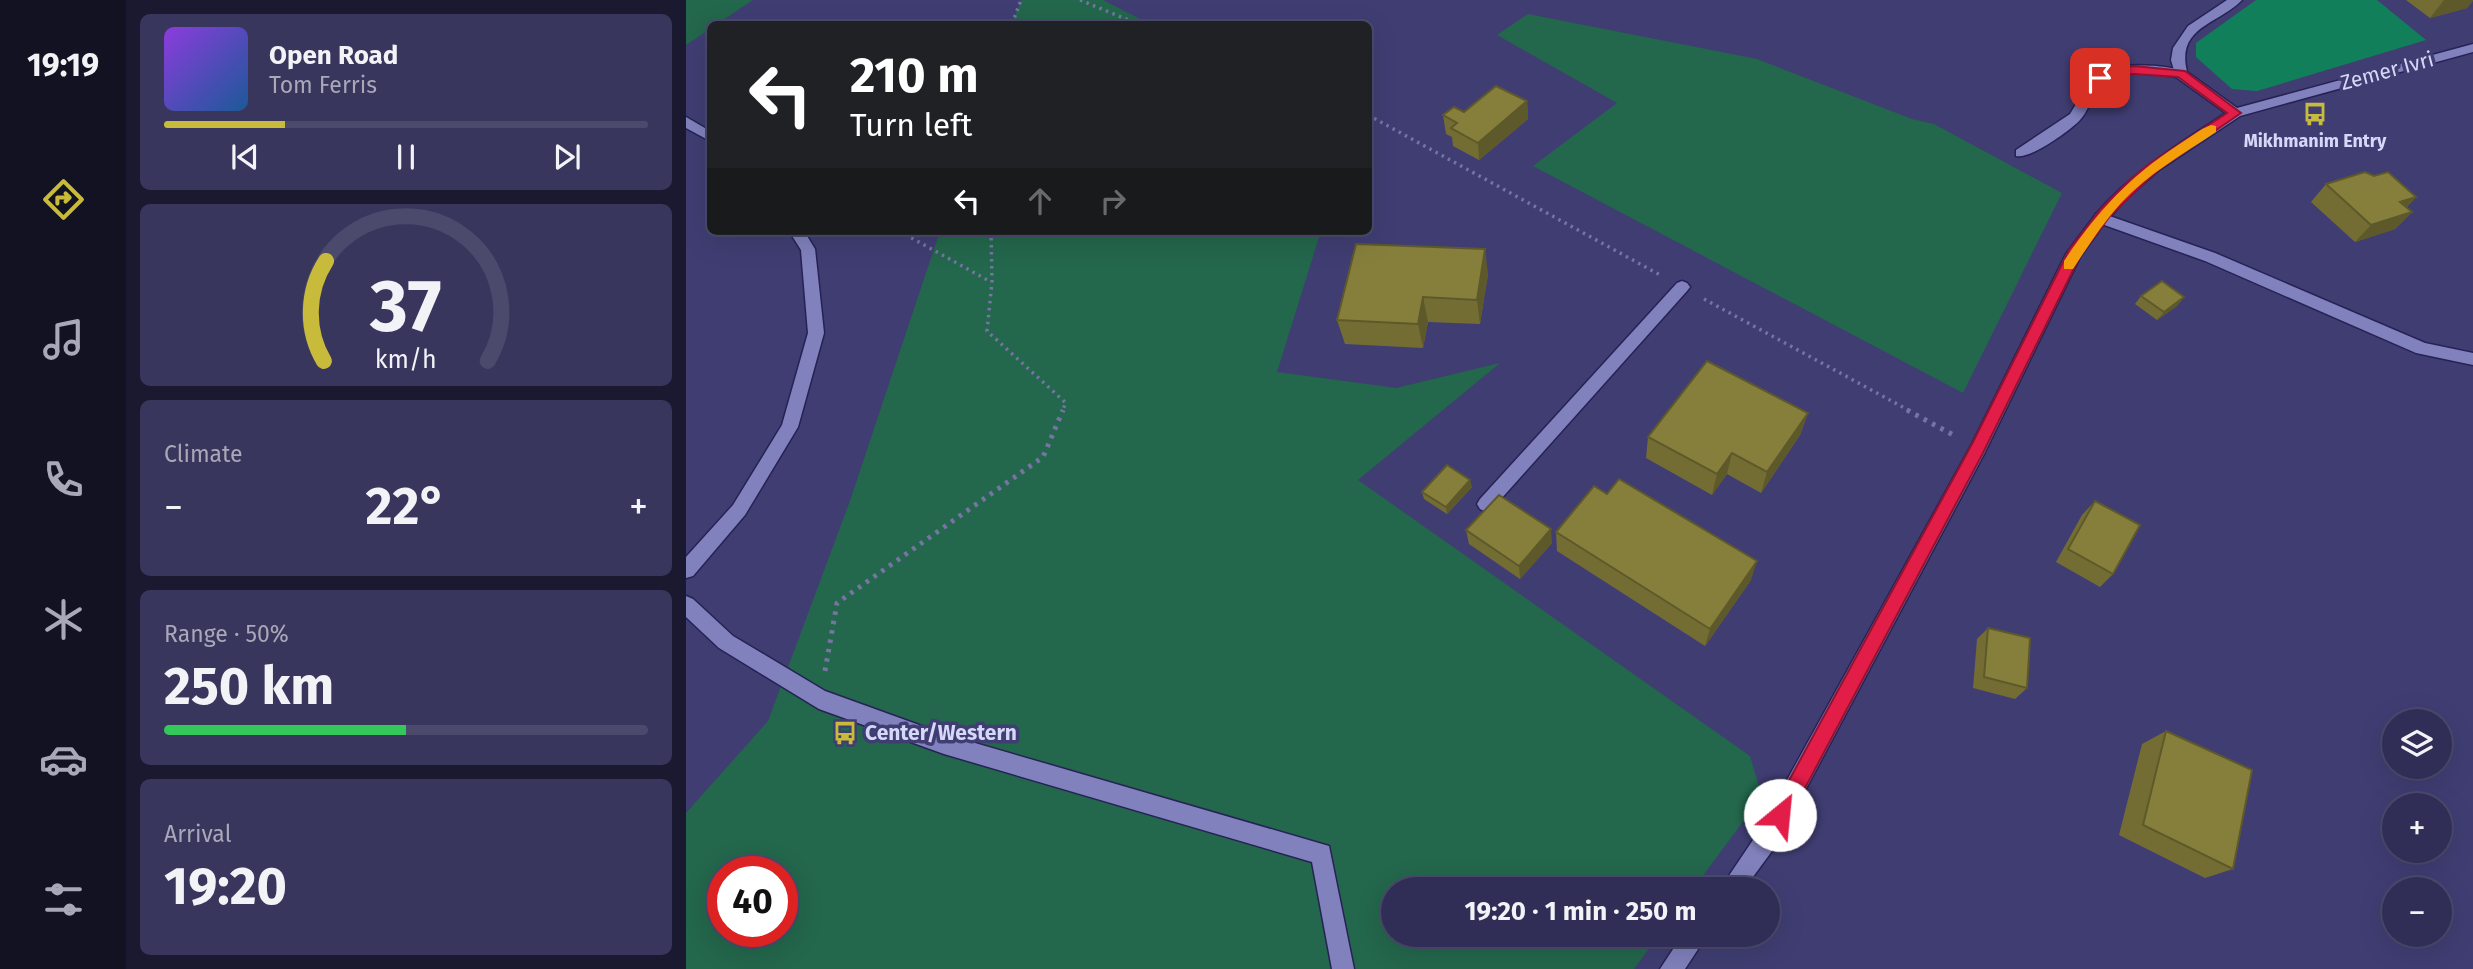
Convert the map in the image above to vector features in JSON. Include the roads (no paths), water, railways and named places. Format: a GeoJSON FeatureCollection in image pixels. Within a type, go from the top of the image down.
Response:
{"type":"FeatureCollection","features":[{"type":"Feature","properties":{"kind":"street"},"geometry":{"type":"LineString","coordinates":[[2181,74],[2177,64],[2177,47],[2183,36],[2236,0]]}},
{"type":"Feature","properties":{"kind":"street","name":"Zemer Ivri"},"geometry":{"type":"LineString","coordinates":[[1740,877],[1767,839],[1978,449],[2074,254],[2118,198],[2154,167],[2235,113],[2473,48]]}},
{"type":"Feature","properties":{"kind":"street"},"geometry":{"type":"LineString","coordinates":[[2021,153],[2073,119],[2090,86],[2113,71],[2181,74],[2235,113]]}},
{"type":"Feature","properties":{"kind":"street"},"geometry":{"type":"LineString","coordinates":[[686,122],[707,135]]}},
{"type":"Feature","properties":{"kind":"street"},"geometry":{"type":"LineString","coordinates":[[2101,218],[2210,257],[2422,349],[2473,359]]}},
{"type":"Feature","properties":{"kind":"street"},"geometry":{"type":"LineString","coordinates":[[686,570],[739,510],[790,427],[816,333],[808,249],[799,235]]}},
{"type":"Feature","properties":{"kind":"street"},"geometry":{"type":"LineString","coordinates":[[1486,504],[1682,287]]}},
{"type":"Feature","properties":{"kind":"street"},"geometry":{"type":"LineString","coordinates":[[686,606],[726,642],[819,699],[944,744],[1321,854],[1343,969]]}},
{"type":"Feature","properties":{"kind":"street"},"geometry":{"type":"LineString","coordinates":[[1671,969],[1687,947]]}},
{"type":"Feature","properties":{"kind":"place","name":"Mikhmanim Entry"},"geometry":{"type":"Point","coordinates":[2315,114]}},
{"type":"Feature","properties":{"kind":"place","name":"Center/Western"},"geometry":{"type":"Point","coordinates":[845,733]}}]}
